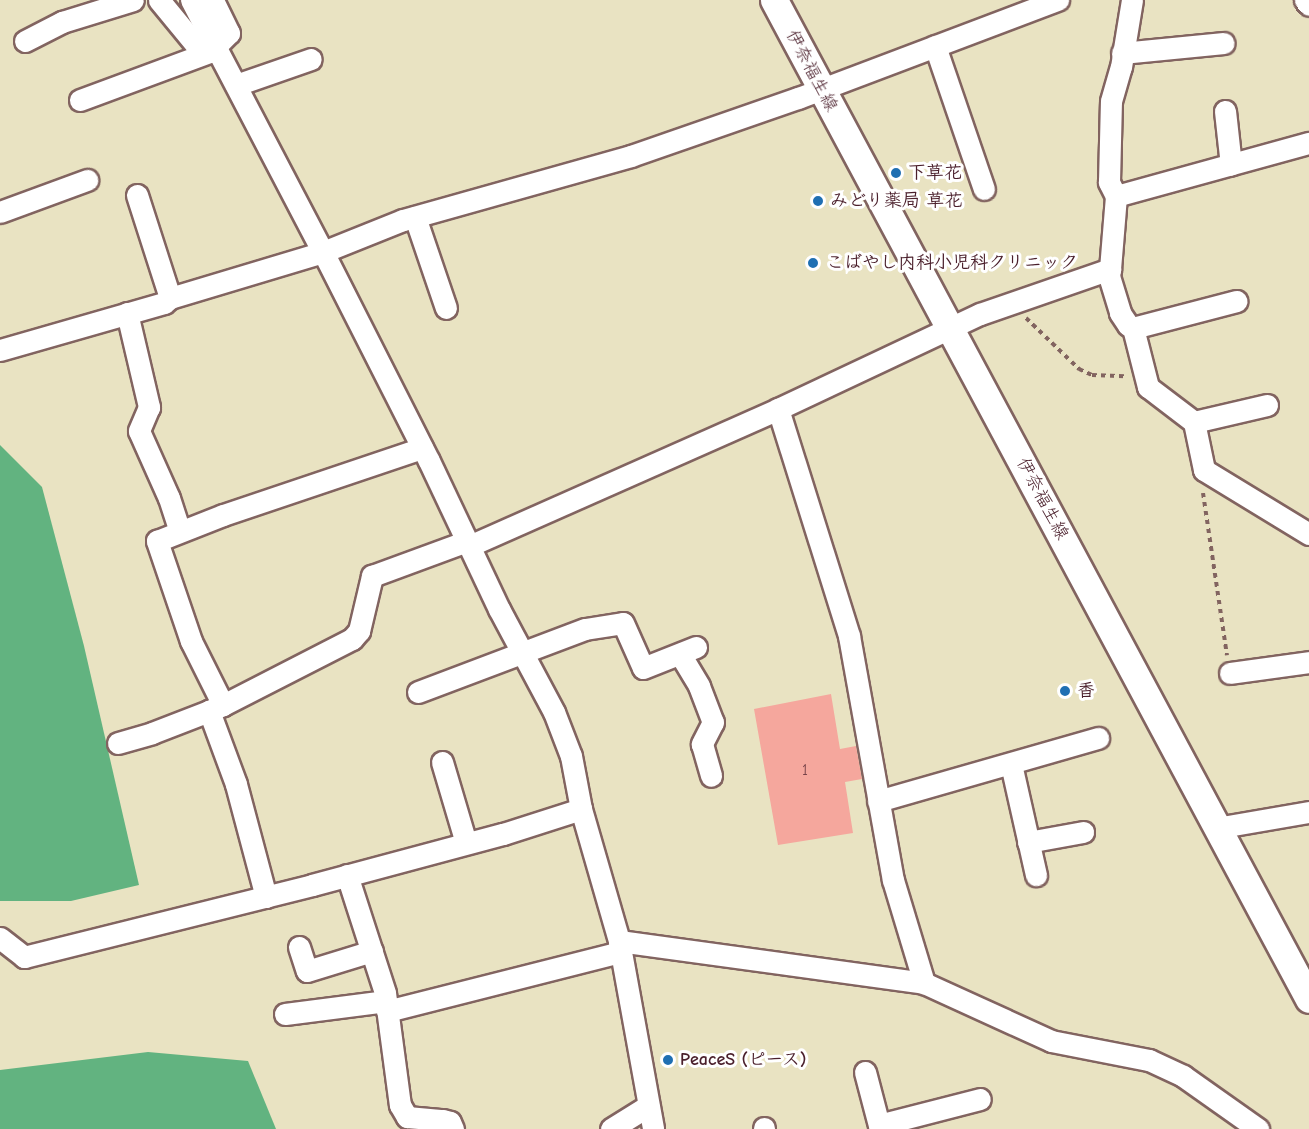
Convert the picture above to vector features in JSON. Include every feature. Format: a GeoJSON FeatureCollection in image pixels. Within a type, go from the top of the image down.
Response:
{"type":"FeatureCollection","features":[{"type":"Feature","properties":{"kind":"main road","name":"伊奈福生線"},"geometry":{"type":"LineString","coordinates":[[774,0],[1309,999]]}},
{"type":"Feature","properties":{"kind":"street"},"geometry":{"type":"LineString","coordinates":[[25,41],[62,22],[133,0]]}},
{"type":"Feature","properties":{"kind":"street"},"geometry":{"type":"LineString","coordinates":[[159,0],[196,45],[215,46]]}},
{"type":"Feature","properties":{"kind":"street"},"geometry":{"type":"LineString","coordinates":[[191,0],[323,252],[422,448],[499,609],[554,712],[571,756],[580,810],[620,946],[653,1129]]}},
{"type":"Feature","properties":{"kind":"street"},"geometry":{"type":"LineString","coordinates":[[80,100],[210,52],[229,33],[213,0]]}},
{"type":"Feature","properties":{"kind":"street"},"geometry":{"type":"LineString","coordinates":[[0,350],[164,303],[170,298],[323,252],[337,244],[415,217],[631,156],[820,89],[1058,0]]}},
{"type":"Feature","properties":{"kind":"street"},"geometry":{"type":"LineString","coordinates":[[1132,0],[1111,101],[1109,182],[1116,196],[1109,276],[1120,313],[1128,325],[1133,328],[1148,387],[1194,422],[1204,470],[1309,534]]}},
{"type":"Feature","properties":{"kind":"street"},"geometry":{"type":"LineString","coordinates":[[1305,0],[1309,5]]}},
{"type":"Feature","properties":{"kind":"street"},"geometry":{"type":"LineString","coordinates":[[1122,53],[1224,43]]}},
{"type":"Feature","properties":{"kind":"street"},"geometry":{"type":"LineString","coordinates":[[935,46],[984,189]]}},
{"type":"Feature","properties":{"kind":"street"},"geometry":{"type":"LineString","coordinates":[[236,85],[311,59]]}},
{"type":"Feature","properties":{"kind":"street"},"geometry":{"type":"LineString","coordinates":[[1225,111],[1231,165]]}},
{"type":"Feature","properties":{"kind":"street"},"geometry":{"type":"LineString","coordinates":[[1116,196],[1309,144]]}},
{"type":"Feature","properties":{"kind":"street"},"geometry":{"type":"LineString","coordinates":[[0,212],[87,180]]}},
{"type":"Feature","properties":{"kind":"street"},"geometry":{"type":"LineString","coordinates":[[137,195],[170,298]]}},
{"type":"Feature","properties":{"kind":"street"},"geometry":{"type":"LineString","coordinates":[[415,217],[446,308]]}},
{"type":"Feature","properties":{"kind":"street"},"geometry":{"type":"LineString","coordinates":[[118,743],[152,733],[216,708],[352,639],[359,631],[372,576],[468,544],[778,409],[950,327],[1011,302],[1110,269]]}},
{"type":"Feature","properties":{"kind":"street"},"geometry":{"type":"LineString","coordinates":[[1133,328],[1237,301]]}},
{"type":"Feature","properties":{"kind":"street"},"geometry":{"type":"LineString","coordinates":[[127,313],[149,407],[139,431],[169,498],[180,531]]}},
{"type":"Feature","properties":{"kind":"street"},"geometry":{"type":"LineString","coordinates":[[1194,422],[1267,405]]}},
{"type":"Feature","properties":{"kind":"street"},"geometry":{"type":"LineString","coordinates":[[778,409],[849,636],[892,880],[924,983]]}},
{"type":"Feature","properties":{"kind":"street"},"geometry":{"type":"LineString","coordinates":[[266,897],[216,708],[157,541],[180,531],[422,448]]}},
{"type":"Feature","properties":{"kind":"street"},"geometry":{"type":"LineString","coordinates":[[418,692],[585,629],[623,623],[643,668],[688,651],[713,722],[702,744],[711,776]]}},
{"type":"Feature","properties":{"kind":"street"},"geometry":{"type":"LineString","coordinates":[[1230,673],[1309,662]]}},
{"type":"Feature","properties":{"kind":"street"},"geometry":{"type":"LineString","coordinates":[[878,801],[1098,738]]}},
{"type":"Feature","properties":{"kind":"street"},"geometry":{"type":"LineString","coordinates":[[442,762],[466,843]]}},
{"type":"Feature","properties":{"kind":"street"},"geometry":{"type":"LineString","coordinates":[[1011,764],[1036,875]]}},
{"type":"Feature","properties":{"kind":"street"},"geometry":{"type":"LineString","coordinates":[[0,938],[24,957],[266,897],[580,810]]}},
{"type":"Feature","properties":{"kind":"street"},"geometry":{"type":"LineString","coordinates":[[1216,828],[1309,812]]}},
{"type":"Feature","properties":{"kind":"street"},"geometry":{"type":"LineString","coordinates":[[1028,842],[1083,832]]}},
{"type":"Feature","properties":{"kind":"street"},"geometry":{"type":"LineString","coordinates":[[347,875],[387,1006],[391,1055],[403,1112],[407,1117],[415,1119],[450,1122],[453,1129]]}},
{"type":"Feature","properties":{"kind":"street"},"geometry":{"type":"LineString","coordinates":[[299,946],[307,972],[372,951]]}},
{"type":"Feature","properties":{"kind":"street"},"geometry":{"type":"LineString","coordinates":[[285,1014],[387,1006],[620,946],[924,983],[1051,1041],[1149,1060],[1183,1076],[1258,1129]]}},
{"type":"Feature","properties":{"kind":"street"},"geometry":{"type":"LineString","coordinates":[[865,1072],[879,1127],[980,1099]]}},
{"type":"Feature","properties":{"kind":"street"},"geometry":{"type":"LineString","coordinates":[[611,1129],[648,1106]]}},
{"type":"Feature","properties":{"kind":"path"},"geometry":{"type":"LineString","coordinates":[[1011,302],[1079,369],[1092,375],[1145,377]]}},
{"type":"Feature","properties":{"kind":"path"},"geometry":{"type":"LineString","coordinates":[[1204,470],[1201,477],[1230,673]]}},
{"type":"Feature","properties":{"kind":"green space"},"geometry":{"type":"Polygon","coordinates":[[[0,445],[42,487],[84,646],[139,885],[71,901],[0,901],[0,445]]]}},
{"type":"Feature","properties":{"kind":"green space"},"geometry":{"type":"Polygon","coordinates":[[[148,1052],[248,1061],[276,1129],[0,1129],[0,1070],[148,1052]]]}},
{"type":"Feature","properties":{"kind":"building"},"geometry":{"type":"Polygon","coordinates":[[[831,694],[840,749],[856,746],[862,779],[845,782],[853,833],[778,845],[754,709],[831,694]]]}},
{"type":"Feature","properties":{"kind":"place","name":"下草花"},"geometry":{"type":"Point","coordinates":[896,173]}},
{"type":"Feature","properties":{"kind":"place","name":"みどり薬局 草花"},"geometry":{"type":"Point","coordinates":[818,201]}},
{"type":"Feature","properties":{"kind":"place","name":"こばやし内科小児科クリニック"},"geometry":{"type":"Point","coordinates":[813,263]}},
{"type":"Feature","properties":{"kind":"place","name":"香"},"geometry":{"type":"Point","coordinates":[1065,691]}},
{"type":"Feature","properties":{"kind":"place","name":"PeaceS (ピース)"},"geometry":{"type":"Point","coordinates":[668,1060]}}]}
